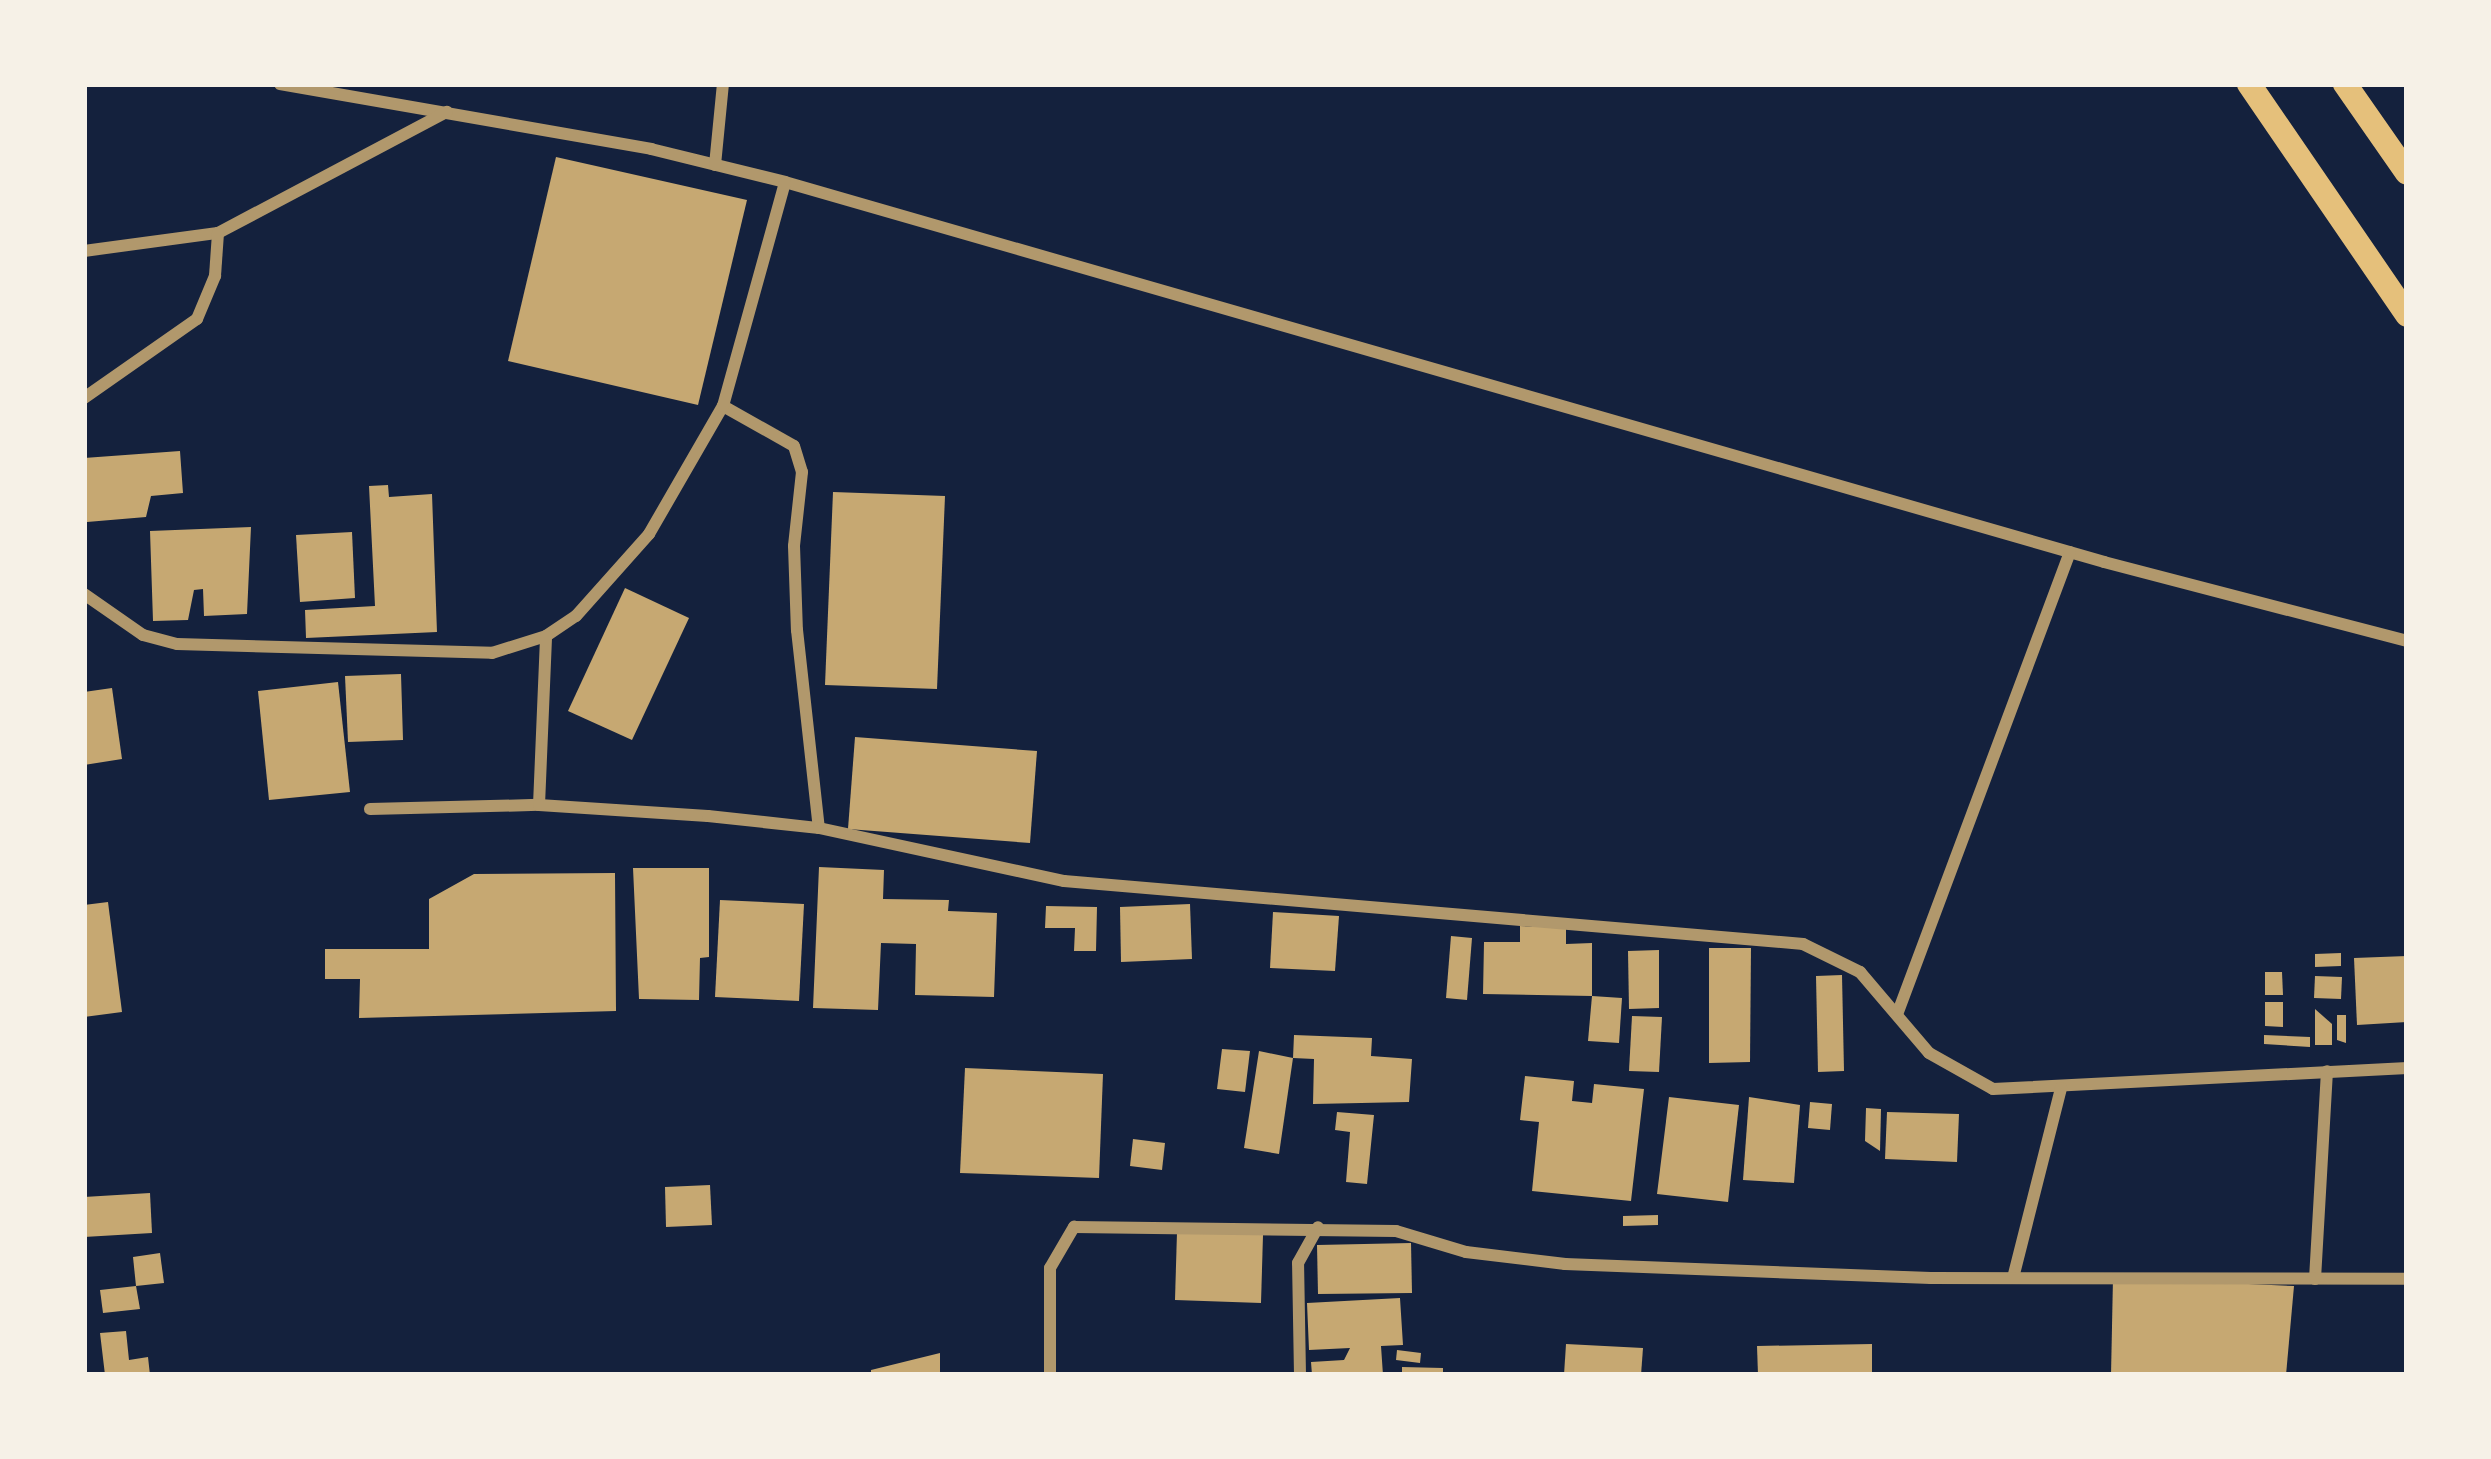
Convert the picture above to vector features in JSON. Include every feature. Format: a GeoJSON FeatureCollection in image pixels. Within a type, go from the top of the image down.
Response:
{"type":"FeatureCollection","features":[{"type":"Feature","properties":{"kind":"main road"},"geometry":{"type":"LineString","coordinates":[[2248,84],[2407,315]]}},
{"type":"Feature","properties":{"kind":"main road"},"geometry":{"type":"LineString","coordinates":[[2345,84],[2407,173]]}},
{"type":"Feature","properties":{"kind":"street"},"geometry":{"type":"LineString","coordinates":[[280,84],[448,111],[785,182],[2070,552],[2407,640]]}},
{"type":"Feature","properties":{"kind":"street"},"geometry":{"type":"LineString","coordinates":[[715,165],[723,84]]}},
{"type":"Feature","properties":{"kind":"street"},"geometry":{"type":"LineString","coordinates":[[84,251],[218,233],[448,111]]}},
{"type":"Feature","properties":{"kind":"street"},"geometry":{"type":"LineString","coordinates":[[84,593],[143,635],[177,644],[492,653],[546,636],[576,616],[649,534],[723,406],[785,182]]}},
{"type":"Feature","properties":{"kind":"street"},"geometry":{"type":"LineString","coordinates":[[84,398],[197,319],[215,276],[218,233]]}},
{"type":"Feature","properties":{"kind":"street"},"geometry":{"type":"LineString","coordinates":[[723,406],[794,446],[802,472],[794,546],[797,630],[819,828]]}},
{"type":"Feature","properties":{"kind":"street"},"geometry":{"type":"LineString","coordinates":[[1898,1012],[2070,552]]}},
{"type":"Feature","properties":{"kind":"street"},"geometry":{"type":"LineString","coordinates":[[539,805],[546,636]]}},
{"type":"Feature","properties":{"kind":"street"},"geometry":{"type":"LineString","coordinates":[[370,809],[539,805],[819,828],[1064,880],[1803,944],[1860,972],[1957,1073],[1993,1089],[2407,1068]]}},
{"type":"Feature","properties":{"kind":"street"},"geometry":{"type":"LineString","coordinates":[[2315,1279],[2326,1071]]}},
{"type":"Feature","properties":{"kind":"street"},"geometry":{"type":"LineString","coordinates":[[2013,1278],[2061,1088]]}},
{"type":"Feature","properties":{"kind":"street"},"geometry":{"type":"LineString","coordinates":[[1050,1375],[1050,1268],[1074,1227],[1396,1231],[1466,1252],[1564,1264],[2013,1278],[2407,1279]]}},
{"type":"Feature","properties":{"kind":"street"},"geometry":{"type":"LineString","coordinates":[[1300,1375],[1298,1263],[1318,1227]]}},
{"type":"Feature","properties":{"kind":"building"},"geometry":{"type":"Polygon","coordinates":[[[556,157],[747,200],[698,405],[508,361],[556,157]]]}},
{"type":"Feature","properties":{"kind":"building"},"geometry":{"type":"Polygon","coordinates":[[[180,451],[183,493],[151,496],[146,517],[87,522],[84,458],[180,451]]]}},
{"type":"Feature","properties":{"kind":"building"},"geometry":{"type":"Polygon","coordinates":[[[388,485],[389,497],[432,494],[437,632],[306,638],[305,610],[375,606],[369,486],[388,485]]]}},
{"type":"Feature","properties":{"kind":"building"},"geometry":{"type":"Polygon","coordinates":[[[833,492],[945,496],[937,689],[825,685],[833,492]]]}},
{"type":"Feature","properties":{"kind":"building"},"geometry":{"type":"Polygon","coordinates":[[[251,527],[247,614],[204,616],[203,589],[194,590],[188,620],[153,621],[150,531],[251,527]]]}},
{"type":"Feature","properties":{"kind":"building"},"geometry":{"type":"Polygon","coordinates":[[[352,532],[355,598],[300,602],[296,535],[352,532]]]}},
{"type":"Feature","properties":{"kind":"building"},"geometry":{"type":"Polygon","coordinates":[[[625,588],[689,618],[632,740],[568,711],[625,588]]]}},
{"type":"Feature","properties":{"kind":"building"},"geometry":{"type":"Polygon","coordinates":[[[401,674],[403,740],[348,742],[345,676],[401,674]]]}},
{"type":"Feature","properties":{"kind":"building"},"geometry":{"type":"Polygon","coordinates":[[[338,682],[350,792],[269,800],[258,691],[338,682]]]}},
{"type":"Feature","properties":{"kind":"building"},"geometry":{"type":"Polygon","coordinates":[[[112,688],[122,759],[84,765],[84,692],[112,688]]]}},
{"type":"Feature","properties":{"kind":"building"},"geometry":{"type":"Polygon","coordinates":[[[855,737],[1037,751],[1030,843],[848,829],[855,737]]]}},
{"type":"Feature","properties":{"kind":"building"},"geometry":{"type":"Polygon","coordinates":[[[819,867],[884,870],[883,899],[949,900],[948,911],[997,913],[994,997],[915,995],[916,944],[881,943],[878,1010],[813,1008],[819,867]]]}},
{"type":"Feature","properties":{"kind":"building"},"geometry":{"type":"Polygon","coordinates":[[[633,868],[709,868],[709,957],[700,958],[699,1000],[639,999],[633,868]]]}},
{"type":"Feature","properties":{"kind":"building"},"geometry":{"type":"Polygon","coordinates":[[[615,873],[616,1011],[359,1018],[360,979],[325,979],[325,949],[429,949],[429,899],[474,874],[615,873]]]}},
{"type":"Feature","properties":{"kind":"building"},"geometry":{"type":"Polygon","coordinates":[[[720,900],[804,904],[799,1001],[715,997],[720,900]]]}},
{"type":"Feature","properties":{"kind":"building"},"geometry":{"type":"Polygon","coordinates":[[[108,902],[122,1012],[84,1017],[84,905],[108,902]]]}},
{"type":"Feature","properties":{"kind":"building"},"geometry":{"type":"Polygon","coordinates":[[[1190,904],[1192,959],[1121,962],[1120,907],[1190,904]]]}},
{"type":"Feature","properties":{"kind":"building"},"geometry":{"type":"Polygon","coordinates":[[[1046,906],[1097,907],[1096,951],[1074,951],[1075,928],[1045,928],[1046,906]]]}},
{"type":"Feature","properties":{"kind":"building"},"geometry":{"type":"Polygon","coordinates":[[[1273,912],[1339,916],[1335,971],[1270,968],[1273,912]]]}},
{"type":"Feature","properties":{"kind":"building"},"geometry":{"type":"Polygon","coordinates":[[[1520,926],[1566,928],[1566,944],[1592,943],[1592,996],[1483,994],[1484,942],[1520,942],[1520,926]]]}},
{"type":"Feature","properties":{"kind":"building"},"geometry":{"type":"Polygon","coordinates":[[[1451,936],[1472,938],[1467,1000],[1446,998],[1451,936]]]}},
{"type":"Feature","properties":{"kind":"building"},"geometry":{"type":"Polygon","coordinates":[[[1709,948],[1751,948],[1750,1062],[1709,1063],[1709,948]]]}},
{"type":"Feature","properties":{"kind":"building"},"geometry":{"type":"Polygon","coordinates":[[[1659,950],[1659,1008],[1629,1009],[1628,951],[1659,950]]]}},
{"type":"Feature","properties":{"kind":"building"},"geometry":{"type":"Polygon","coordinates":[[[2341,953],[2341,966],[2315,967],[2315,954],[2341,953]]]}},
{"type":"Feature","properties":{"kind":"building"},"geometry":{"type":"Polygon","coordinates":[[[2407,956],[2407,1022],[2357,1025],[2354,958],[2407,956]]]}},
{"type":"Feature","properties":{"kind":"building"},"geometry":{"type":"Polygon","coordinates":[[[2265,972],[2282,972],[2283,995],[2265,995],[2265,972]]]}},
{"type":"Feature","properties":{"kind":"building"},"geometry":{"type":"Polygon","coordinates":[[[1842,975],[1844,1071],[1818,1072],[1816,976],[1842,975]]]}},
{"type":"Feature","properties":{"kind":"building"},"geometry":{"type":"Polygon","coordinates":[[[2315,976],[2342,977],[2341,999],[2314,998],[2315,976]]]}},
{"type":"Feature","properties":{"kind":"building"},"geometry":{"type":"Polygon","coordinates":[[[1592,996],[1622,998],[1619,1043],[1588,1041],[1592,996]]]}},
{"type":"Feature","properties":{"kind":"building"},"geometry":{"type":"Polygon","coordinates":[[[2265,1002],[2283,1002],[2283,1027],[2265,1026],[2265,1002]]]}},
{"type":"Feature","properties":{"kind":"building"},"geometry":{"type":"Polygon","coordinates":[[[2315,1009],[2332,1024],[2332,1045],[2315,1045],[2315,1009]]]}},
{"type":"Feature","properties":{"kind":"building"},"geometry":{"type":"Polygon","coordinates":[[[2337,1015],[2346,1015],[2346,1043],[2337,1040],[2337,1015]]]}},
{"type":"Feature","properties":{"kind":"building"},"geometry":{"type":"Polygon","coordinates":[[[1632,1016],[1662,1017],[1659,1072],[1629,1071],[1632,1016]]]}},
{"type":"Feature","properties":{"kind":"building"},"geometry":{"type":"Polygon","coordinates":[[[1294,1035],[1372,1038],[1371,1056],[1412,1059],[1409,1102],[1313,1104],[1314,1059],[1293,1058],[1294,1035]]]}},
{"type":"Feature","properties":{"kind":"building"},"geometry":{"type":"Polygon","coordinates":[[[2264,1035],[2310,1037],[2310,1047],[2264,1044],[2264,1035]]]}},
{"type":"Feature","properties":{"kind":"building"},"geometry":{"type":"Polygon","coordinates":[[[1222,1049],[1250,1051],[1245,1092],[1217,1089],[1222,1049]]]}},
{"type":"Feature","properties":{"kind":"building"},"geometry":{"type":"Polygon","coordinates":[[[1259,1051],[1293,1058],[1279,1154],[1244,1148],[1259,1051]]]}},
{"type":"Feature","properties":{"kind":"building"},"geometry":{"type":"Polygon","coordinates":[[[965,1068],[1103,1074],[1099,1178],[960,1173],[965,1068]]]}},
{"type":"Feature","properties":{"kind":"building"},"geometry":{"type":"Polygon","coordinates":[[[1525,1076],[1574,1081],[1572,1101],[1592,1103],[1594,1084],[1644,1089],[1631,1201],[1532,1191],[1539,1122],[1520,1120],[1525,1076]]]}},
{"type":"Feature","properties":{"kind":"building"},"geometry":{"type":"Polygon","coordinates":[[[1669,1097],[1739,1105],[1728,1202],[1657,1194],[1669,1097]]]}},
{"type":"Feature","properties":{"kind":"building"},"geometry":{"type":"Polygon","coordinates":[[[1749,1097],[1800,1105],[1794,1183],[1743,1180],[1749,1097]]]}},
{"type":"Feature","properties":{"kind":"building"},"geometry":{"type":"Polygon","coordinates":[[[1810,1102],[1832,1104],[1830,1130],[1808,1128],[1810,1102]]]}},
{"type":"Feature","properties":{"kind":"building"},"geometry":{"type":"Polygon","coordinates":[[[1866,1108],[1881,1109],[1880,1151],[1865,1141],[1866,1108]]]}},
{"type":"Feature","properties":{"kind":"building"},"geometry":{"type":"Polygon","coordinates":[[[1337,1112],[1374,1115],[1367,1184],[1346,1182],[1350,1132],[1335,1130],[1337,1112]]]}},
{"type":"Feature","properties":{"kind":"building"},"geometry":{"type":"Polygon","coordinates":[[[1887,1112],[1959,1114],[1957,1162],[1885,1159],[1887,1112]]]}},
{"type":"Feature","properties":{"kind":"building"},"geometry":{"type":"Polygon","coordinates":[[[1133,1139],[1165,1143],[1162,1170],[1130,1166],[1133,1139]]]}},
{"type":"Feature","properties":{"kind":"building"},"geometry":{"type":"Polygon","coordinates":[[[710,1185],[712,1225],[666,1227],[665,1187],[710,1185]]]}},
{"type":"Feature","properties":{"kind":"building"},"geometry":{"type":"Polygon","coordinates":[[[150,1193],[152,1233],[84,1237],[84,1197],[150,1193]]]}},
{"type":"Feature","properties":{"kind":"building"},"geometry":{"type":"Polygon","coordinates":[[[1658,1215],[1658,1225],[1623,1226],[1623,1216],[1658,1215]]]}},
{"type":"Feature","properties":{"kind":"building"},"geometry":{"type":"Polygon","coordinates":[[[1177,1232],[1263,1235],[1261,1303],[1175,1300],[1177,1232]]]}},
{"type":"Feature","properties":{"kind":"building"},"geometry":{"type":"Polygon","coordinates":[[[1411,1243],[1412,1293],[1318,1294],[1317,1245],[1411,1243]]]}},
{"type":"Feature","properties":{"kind":"building"},"geometry":{"type":"Polygon","coordinates":[[[160,1253],[164,1283],[136,1286],[133,1257],[160,1253]]]}},
{"type":"Feature","properties":{"kind":"building"},"geometry":{"type":"Polygon","coordinates":[[[2113,1278],[2294,1286],[2286,1375],[2111,1375],[2113,1278]]]}},
{"type":"Feature","properties":{"kind":"building"},"geometry":{"type":"Polygon","coordinates":[[[136,1286],[140,1309],[103,1313],[100,1290],[136,1286]]]}},
{"type":"Feature","properties":{"kind":"building"},"geometry":{"type":"Polygon","coordinates":[[[1400,1298],[1403,1345],[1381,1346],[1383,1375],[1312,1375],[1311,1362],[1344,1360],[1350,1348],[1309,1350],[1307,1303],[1400,1298]]]}},
{"type":"Feature","properties":{"kind":"building"},"geometry":{"type":"Polygon","coordinates":[[[126,1331],[129,1360],[148,1357],[150,1375],[105,1375],[100,1333],[126,1331]]]}},
{"type":"Feature","properties":{"kind":"building"},"geometry":{"type":"Polygon","coordinates":[[[1566,1344],[1643,1348],[1641,1375],[1564,1375],[1566,1344]]]}},
{"type":"Feature","properties":{"kind":"building"},"geometry":{"type":"Polygon","coordinates":[[[1872,1344],[1872,1375],[1758,1375],[1757,1346],[1872,1344]]]}},
{"type":"Feature","properties":{"kind":"building"},"geometry":{"type":"Polygon","coordinates":[[[1397,1350],[1421,1353],[1420,1363],[1396,1360],[1397,1350]]]}},
{"type":"Feature","properties":{"kind":"building"},"geometry":{"type":"Polygon","coordinates":[[[940,1353],[940,1375],[871,1375],[871,1370],[940,1353]]]}},
{"type":"Feature","properties":{"kind":"building"},"geometry":{"type":"Polygon","coordinates":[[[1402,1367],[1443,1368],[1443,1375],[1402,1375],[1402,1367]]]}}]}
